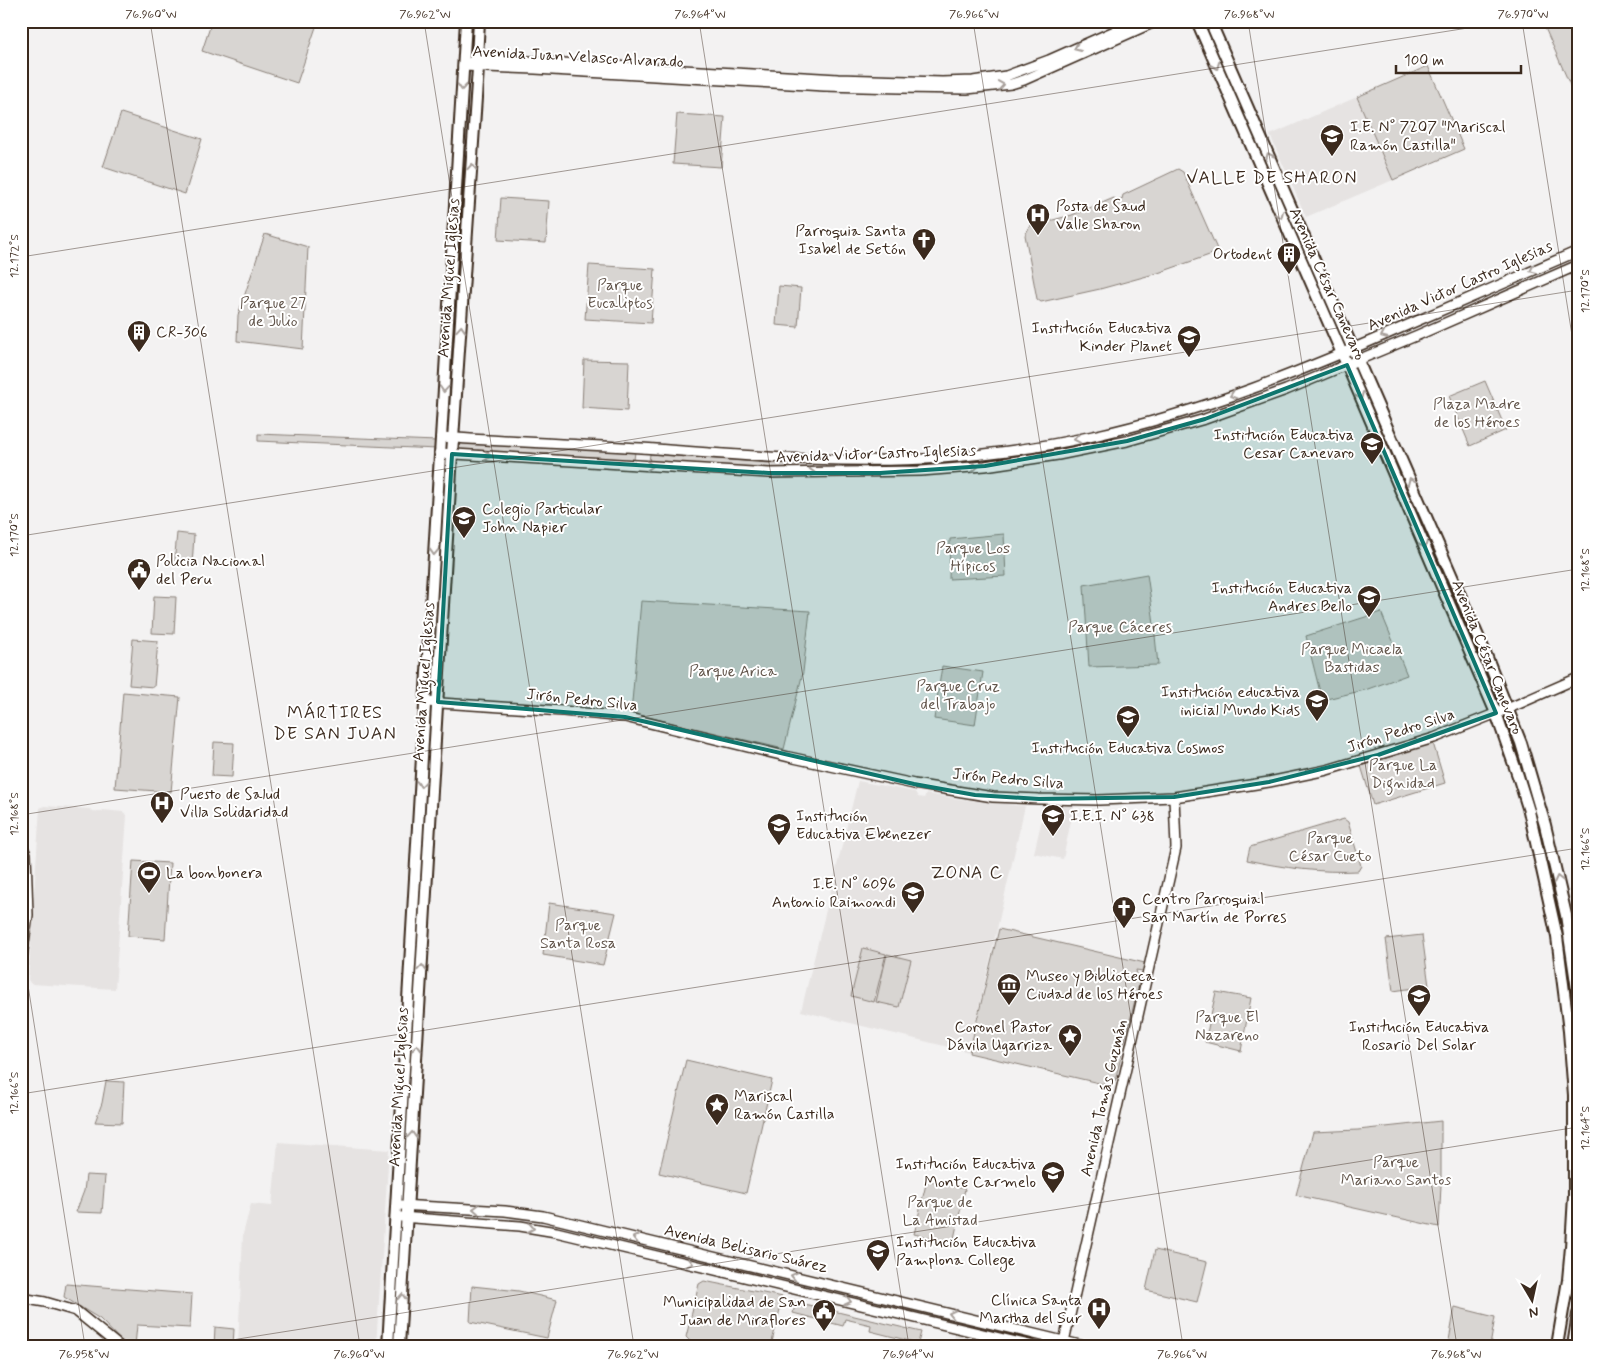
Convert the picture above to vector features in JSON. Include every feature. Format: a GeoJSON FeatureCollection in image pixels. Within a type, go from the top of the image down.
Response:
{"type":"FeatureCollection","features":[{"type":"Feature","properties":{"kind":"main road","name":"Avenida Miguel Iglesias"},"geometry":{"type":"LineString","coordinates":[[399,1346],[406,1217],[402,1205],[426,702],[439,452],[466,21]]}},
{"type":"Feature","properties":{"kind":"main road","name":"Avenida Miguel Iglesias"},"geometry":{"type":"LineString","coordinates":[[388,1346],[396,1216],[402,1205],[438,702],[452,454],[478,63],[479,21]]}},
{"type":"Feature","properties":{"kind":"main road","name":"Avenida César Canevaro"},"geometry":{"type":"LineString","coordinates":[[1197,21],[1496,713],[1518,776],[1536,838],[1574,1030],[1574,1196],[1568,1280],[1557,1346]]}},
{"type":"Feature","properties":{"kind":"main road","name":"Avenida César Canevaro"},"geometry":{"type":"LineString","coordinates":[[1210,21],[1484,650],[1520,743],[1545,825],[1566,915],[1578,996]]}},
{"type":"Feature","properties":{"kind":"main road"},"geometry":{"type":"LineString","coordinates":[[1573,1346],[1578,1314]]}},
{"type":"Feature","properties":{"kind":"street","name":"Avenida Juan Velasco Alvarado"},"geometry":{"type":"LineString","coordinates":[[463,66],[478,63],[838,79],[974,81],[1006,76],[1049,60],[1138,21]]}},
{"type":"Feature","properties":{"kind":"street","name":"Avenida Juan Velasco Alvarado"},"geometry":{"type":"LineString","coordinates":[[478,63],[535,69],[838,86],[967,89],[1010,84],[1024,80],[1157,21]]}},
{"type":"Feature","properties":{"kind":"street","name":"Avenida Victor Castro Iglesias"},"geometry":{"type":"LineString","coordinates":[[440,437],[813,458],[881,460],[942,458],[1058,443],[1095,436],[1180,414],[1280,379],[1353,350],[1578,250]]}},
{"type":"Feature","properties":{"kind":"street","name":"Avenida Victor Castro Iglesias"},"geometry":{"type":"LineString","coordinates":[[439,452],[769,473],[889,472],[985,466],[1058,455],[1119,442],[1205,419],[1286,390],[1347,366],[1578,265]]}},
{"type":"Feature","properties":{"kind":"street","name":"Jirón Pedro Silva"},"geometry":{"type":"LineString","coordinates":[[426,702],[626,717],[851,771],[974,794],[1098,800],[1174,797],[1269,782],[1327,770],[1434,738],[1578,678]]}},
{"type":"Feature","properties":{"kind":"street","name":"Avenida Tomás Guzmán"},"geometry":{"type":"LineString","coordinates":[[1064,1343],[1176,848],[1174,797]]}},
{"type":"Feature","properties":{"kind":"street"},"geometry":{"type":"LineString","coordinates":[[21,844],[26,854],[28,915],[21,964]]}},
{"type":"Feature","properties":{"kind":"street","name":"Avenida Belisario Suárez"},"geometry":{"type":"LineString","coordinates":[[402,1205],[505,1211],[543,1216],[1064,1343],[1084,1346]]}},
{"type":"Feature","properties":{"kind":"street","name":"Avenida Belisario Suárez"},"geometry":{"type":"LineString","coordinates":[[396,1216],[520,1226],[556,1232],[1033,1346]]}},
{"type":"Feature","properties":{"kind":"street"},"geometry":{"type":"LineString","coordinates":[[21,1298],[45,1302],[76,1311],[118,1346]]}},
{"type":"Feature","properties":{"kind":"highlighted area"},"geometry":{"type":"Polygon","coordinates":[[[1347,365],[1496,713],[1378,755],[1269,782],[1174,797],[1039,799],[975,795],[914,784],[625,717],[438,702],[452,454],[769,473],[880,473],[985,466],[1127,441],[1205,419],[1347,365]]]}},
{"type":"Feature","properties":{"kind":"shaded area","name":"I.E. N° 7207 \"Mariscal Ramón Castilla\""},"geometry":{"type":"Polygon","coordinates":[[[1357,97],[1393,180],[1306,217],[1270,135],[1357,97]]]}},
{"type":"Feature","properties":{"kind":"shaded area","name":"I.E. N° 6096 Antonio Raimondi"},"geometry":{"type":"Polygon","coordinates":[[[858,781],[915,792],[918,797],[924,798],[926,794],[1025,806],[969,1052],[801,1011],[858,781]]]}},
{"type":"Feature","properties":{"kind":"shaded area"},"geometry":{"type":"Polygon","coordinates":[[[44,806],[90,809],[102,812],[103,810],[123,812],[127,815],[115,989],[31,984],[28,980],[40,808],[44,806]]]}},
{"type":"Feature","properties":{"kind":"shaded area","name":"I.E.I. N° 638"},"geometry":{"type":"Polygon","coordinates":[[[1045,806],[1074,806],[1063,859],[1034,853],[1045,806]]]}},
{"type":"Feature","properties":{"kind":"shaded area"},"geometry":{"type":"Polygon","coordinates":[[[278,1142],[389,1150],[376,1346],[238,1346],[243,1234],[251,1204],[272,1206],[278,1142]]]}},
{"type":"Feature","properties":{"kind":"shaded area"},"geometry":{"type":"Polygon","coordinates":[[[955,1334],[1000,1346],[953,1346],[955,1334]]]}},
{"type":"Feature","properties":{"kind":"green space"},"geometry":{"type":"Polygon","coordinates":[[[212,21],[318,21],[297,83],[202,51],[212,21]]]}},
{"type":"Feature","properties":{"kind":"green space"},"geometry":{"type":"Polygon","coordinates":[[[1542,21],[1578,21],[1578,101],[1577,101],[1542,21]]]}},
{"type":"Feature","properties":{"kind":"green space"},"geometry":{"type":"Polygon","coordinates":[[[1428,66],[1464,149],[1393,180],[1357,97],[1428,66]]]}},
{"type":"Feature","properties":{"kind":"green space"},"geometry":{"type":"Polygon","coordinates":[[[121,113],[202,139],[185,194],[103,167],[121,113]]]}},
{"type":"Feature","properties":{"kind":"green space"},"geometry":{"type":"Polygon","coordinates":[[[677,114],[725,117],[721,167],[673,164],[677,114]]]}},
{"type":"Feature","properties":{"kind":"green space"},"geometry":{"type":"Polygon","coordinates":[[[1178,169],[1183,172],[1217,249],[1215,253],[1158,273],[1100,289],[1041,302],[1037,299],[1025,235],[1030,226],[1072,215],[1114,198],[1118,201],[1122,199],[1123,195],[1178,169]]]}},
{"type":"Feature","properties":{"kind":"green space"},"geometry":{"type":"Polygon","coordinates":[[[501,198],[549,201],[546,243],[498,240],[501,198]]]}},
{"type":"Feature","properties":{"kind":"green space","name":"Parque 27 de Julio"},"geometry":{"type":"Polygon","coordinates":[[[265,234],[308,247],[303,349],[237,341],[238,315],[265,234]]]}},
{"type":"Feature","properties":{"kind":"green space","name":"Parque Eucaliptos"},"geometry":{"type":"Polygon","coordinates":[[[589,265],[655,269],[651,323],[585,319],[589,265]]]}},
{"type":"Feature","properties":{"kind":"green space"},"geometry":{"type":"Polygon","coordinates":[[[779,286],[801,288],[798,327],[776,325],[779,286]]]}},
{"type":"Feature","properties":{"kind":"green space"},"geometry":{"type":"Polygon","coordinates":[[[584,360],[629,361],[627,411],[582,408],[584,360]]]}},
{"type":"Feature","properties":{"kind":"green space","name":"Plaza Madre de los Héroes"},"geometry":{"type":"Polygon","coordinates":[[[1485,381],[1506,430],[1470,446],[1449,396],[1485,381]]]}},
{"type":"Feature","properties":{"kind":"green space"},"geometry":{"type":"Polygon","coordinates":[[[258,434],[437,441],[437,449],[258,441],[258,434]]]}},
{"type":"Feature","properties":{"kind":"green space"},"geometry":{"type":"Polygon","coordinates":[[[460,442],[635,452],[634,460],[459,450],[460,442]]]}},
{"type":"Feature","properties":{"kind":"green space"},"geometry":{"type":"Polygon","coordinates":[[[650,454],[769,463],[871,463],[870,471],[766,469],[649,462],[650,454]]]}},
{"type":"Feature","properties":{"kind":"green space"},"geometry":{"type":"Polygon","coordinates":[[[177,533],[194,535],[192,566],[174,564],[177,533]]]}},
{"type":"Feature","properties":{"kind":"green space","name":"Parque Los Hípicos"},"geometry":{"type":"Polygon","coordinates":[[[1004,534],[1006,576],[949,579],[950,539],[1004,534]]]}},
{"type":"Feature","properties":{"kind":"green space","name":"Parque Cáceres"},"geometry":{"type":"Polygon","coordinates":[[[1147,574],[1158,665],[1089,667],[1084,585],[1147,574]]]}},
{"type":"Feature","properties":{"kind":"green space"},"geometry":{"type":"Polygon","coordinates":[[[154,596],[176,597],[174,634],[152,633],[154,596]]]}},
{"type":"Feature","properties":{"kind":"green space","name":"Parque Arica"},"geometry":{"type":"Polygon","coordinates":[[[641,601],[810,611],[803,672],[784,749],[631,713],[641,601]]]}},
{"type":"Feature","properties":{"kind":"green space","name":"Parque Micaela Bastidas"},"geometry":{"type":"Polygon","coordinates":[[[1381,612],[1407,675],[1365,690],[1322,700],[1306,636],[1381,612]]]}},
{"type":"Feature","properties":{"kind":"green space"},"geometry":{"type":"Polygon","coordinates":[[[133,639],[158,641],[154,687],[129,685],[133,639]]]}},
{"type":"Feature","properties":{"kind":"green space","name":"Parque Cruz del Trabajo"},"geometry":{"type":"Polygon","coordinates":[[[942,666],[983,672],[975,725],[934,719],[942,666]]]}},
{"type":"Feature","properties":{"kind":"green space"},"geometry":{"type":"Polygon","coordinates":[[[123,692],[180,697],[171,792],[115,788],[123,692]]]}},
{"type":"Feature","properties":{"kind":"green space"},"geometry":{"type":"Polygon","coordinates":[[[214,742],[234,743],[232,777],[212,776],[214,742]]]}},
{"type":"Feature","properties":{"kind":"green space","name":"Parque La Dignidad"},"geometry":{"type":"Polygon","coordinates":[[[1433,743],[1445,783],[1373,805],[1361,766],[1433,743]]]}},
{"type":"Feature","properties":{"kind":"green space","name":"Parque César Cueto"},"geometry":{"type":"Polygon","coordinates":[[[1344,819],[1348,822],[1361,866],[1358,871],[1302,869],[1247,860],[1250,847],[1344,819]]]}},
{"type":"Feature","properties":{"kind":"green space","name":"La bonbonera"},"geometry":{"type":"Polygon","coordinates":[[[133,861],[170,863],[165,939],[128,936],[133,861]]]}},
{"type":"Feature","properties":{"kind":"green space","name":"Parque Santa Rosa"},"geometry":{"type":"Polygon","coordinates":[[[549,903],[616,913],[603,965],[543,955],[549,903]]]}},
{"type":"Feature","properties":{"kind":"green space"},"geometry":{"type":"Polygon","coordinates":[[[999,929],[1145,963],[1143,971],[1136,970],[1139,984],[1115,1081],[1109,1079],[1103,1084],[969,1053],[999,929]]]}},
{"type":"Feature","properties":{"kind":"green space"},"geometry":{"type":"Polygon","coordinates":[[[1422,935],[1429,986],[1393,991],[1386,939],[1422,935]]]}},
{"type":"Feature","properties":{"kind":"green space"},"geometry":{"type":"Polygon","coordinates":[[[863,948],[886,954],[874,1002],[851,996],[863,948]]]}},
{"type":"Feature","properties":{"kind":"green space"},"geometry":{"type":"Polygon","coordinates":[[[887,954],[911,960],[899,1007],[876,1002],[887,954]]]}},
{"type":"Feature","properties":{"kind":"green space","name":"Parque El Nazareno"},"geometry":{"type":"Polygon","coordinates":[[[1216,992],[1251,998],[1241,1051],[1205,1042],[1216,992]]]}},
{"type":"Feature","properties":{"kind":"green space"},"geometry":{"type":"Polygon","coordinates":[[[686,1060],[772,1080],[746,1193],[659,1173],[686,1060]]]}},
{"type":"Feature","properties":{"kind":"green space"},"geometry":{"type":"Polygon","coordinates":[[[106,1081],[124,1082],[122,1123],[95,1122],[102,1103],[106,1081]]]}},
{"type":"Feature","properties":{"kind":"green space","name":"Parque Mariano Santos"},"geometry":{"type":"Polygon","coordinates":[[[1441,1121],[1439,1227],[1296,1195],[1313,1132],[1358,1130],[1441,1121]]]}},
{"type":"Feature","properties":{"kind":"green space"},"geometry":{"type":"Polygon","coordinates":[[[86,1175],[105,1176],[102,1213],[76,1212],[84,1191],[86,1175]]]}},
{"type":"Feature","properties":{"kind":"green space","name":"Parque de La Amistad"},"geometry":{"type":"Polygon","coordinates":[[[927,1180],[965,1189],[953,1243],[914,1234],[927,1180]]]}},
{"type":"Feature","properties":{"kind":"green space"},"geometry":{"type":"Polygon","coordinates":[[[1155,1250],[1207,1262],[1197,1302],[1146,1290],[1155,1250]]]}},
{"type":"Feature","properties":{"kind":"green space"},"geometry":{"type":"Polygon","coordinates":[[[704,1281],[783,1297],[771,1346],[689,1346],[690,1341],[686,1337],[699,1284],[704,1281]]]}},
{"type":"Feature","properties":{"kind":"green space"},"geometry":{"type":"Polygon","coordinates":[[[66,1284],[192,1294],[190,1328],[137,1325],[135,1346],[126,1346],[100,1319],[64,1297],[66,1284]]]}},
{"type":"Feature","properties":{"kind":"green space"},"geometry":{"type":"Polygon","coordinates":[[[472,1286],[519,1291],[557,1300],[547,1338],[470,1322],[472,1286]]]}},
{"type":"Feature","properties":{"kind":"green space"},"geometry":{"type":"Polygon","coordinates":[[[796,1302],[921,1332],[918,1343],[870,1331],[871,1325],[845,1319],[843,1326],[793,1313],[796,1302]]]}},
{"type":"Feature","properties":{"kind":"green space"},"geometry":{"type":"Polygon","coordinates":[[[1455,1307],[1495,1317],[1490,1346],[1448,1346],[1455,1307]]]}},
{"type":"Feature","properties":{"kind":"green space"},"geometry":{"type":"Polygon","coordinates":[[[215,1327],[234,1329],[233,1346],[214,1346],[215,1327]]]}},
{"type":"Feature","properties":{"kind":"place","name":"I.E. N° 7207 \"Mariscal Ramón Castilla\""},"geometry":{"type":"Point","coordinates":[1332,157]}},
{"type":"Feature","properties":{"kind":"place","name":"Posta de Saud Valle Sharon"},"geometry":{"type":"Point","coordinates":[1038,236]}},
{"type":"Feature","properties":{"kind":"place","name":"Parroquia Santa Isabel de Setón"},"geometry":{"type":"Point","coordinates":[924,261]}},
{"type":"Feature","properties":{"kind":"place","name":"Ortodent"},"geometry":{"type":"Point","coordinates":[1289,275]}},
{"type":"Feature","properties":{"kind":"place","name":"CR-306"},"geometry":{"type":"Point","coordinates":[139,353]}},
{"type":"Feature","properties":{"kind":"place","name":"Institución Educativa Kinder Planet"},"geometry":{"type":"Point","coordinates":[1189,358]}},
{"type":"Feature","properties":{"kind":"place","name":"Institución Educativa Cesar Canevaro"},"geometry":{"type":"Point","coordinates":[1372,465]}},
{"type":"Feature","properties":{"kind":"place","name":"Colegio Particular John Napier"},"geometry":{"type":"Point","coordinates":[464,539]}},
{"type":"Feature","properties":{"kind":"place","name":"Policia Nacional del Peru"},"geometry":{"type":"Point","coordinates":[139,591]}},
{"type":"Feature","properties":{"kind":"place","name":"Institución Educativa Andres Bello"},"geometry":{"type":"Point","coordinates":[1369,618]}},
{"type":"Feature","properties":{"kind":"place","name":"Institución educativa inicial Mundo Kids"},"geometry":{"type":"Point","coordinates":[1317,722]}},
{"type":"Feature","properties":{"kind":"place","name":"Institución Educativa Cosmos"},"geometry":{"type":"Point","coordinates":[1128,738]}},
{"type":"Feature","properties":{"kind":"place","name":"Puesto de Salud Villa Solidaridad"},"geometry":{"type":"Point","coordinates":[162,824]}},
{"type":"Feature","properties":{"kind":"place","name":"I.E.I. N° 638"},"geometry":{"type":"Point","coordinates":[1053,837]}},
{"type":"Feature","properties":{"kind":"place","name":"Institución Educativa Ebenezer"},"geometry":{"type":"Point","coordinates":[779,846]}},
{"type":"Feature","properties":{"kind":"place","name":"La bonbonera"},"geometry":{"type":"Point","coordinates":[149,894]}},
{"type":"Feature","properties":{"kind":"place","name":"I.E. N° 6096 Antonio Raimondi"},"geometry":{"type":"Point","coordinates":[913,914]}},
{"type":"Feature","properties":{"kind":"place","name":"Centro Parroquial San Martín de Porres"},"geometry":{"type":"Point","coordinates":[1124,929]}},
{"type":"Feature","properties":{"kind":"place","name":"Museo y Biblioteca Ciudad de los Héroes"},"geometry":{"type":"Point","coordinates":[1009,1006]}},
{"type":"Feature","properties":{"kind":"place","name":"Institución Educativa Rosario Del Solar"},"geometry":{"type":"Point","coordinates":[1419,1017]}},
{"type":"Feature","properties":{"kind":"place","name":"Coronel Pastor Dávila Ugarriza"},"geometry":{"type":"Point","coordinates":[1070,1057]}},
{"type":"Feature","properties":{"kind":"place","name":"Mariscal Ramón Castilla"},"geometry":{"type":"Point","coordinates":[717,1126]}},
{"type":"Feature","properties":{"kind":"place","name":"Institución Educativa Monte Carmelo"},"geometry":{"type":"Point","coordinates":[1053,1194]}},
{"type":"Feature","properties":{"kind":"place","name":"Institución Educativa Pamplona College"},"geometry":{"type":"Point","coordinates":[878,1272]}},
{"type":"Feature","properties":{"kind":"place","name":"Clínica Santa Martha del Sur"},"geometry":{"type":"Point","coordinates":[1099,1330]}},
{"type":"Feature","properties":{"kind":"place","name":"Municipalidad de San Juan de Miraflores"},"geometry":{"type":"Point","coordinates":[824,1332]}},
{"type":"Feature","properties":{"kind":"district","name":"VALLE DE SHARON"},"geometry":{"type":"Point","coordinates":[1272,178]}},
{"type":"Feature","properties":{"kind":"district","name":"MÁRTIRES DE SAN JUAN"},"geometry":{"type":"Point","coordinates":[335,723]}},
{"type":"Feature","properties":{"kind":"district","name":"ZONA C"},"geometry":{"type":"Point","coordinates":[967,873]}}]}
